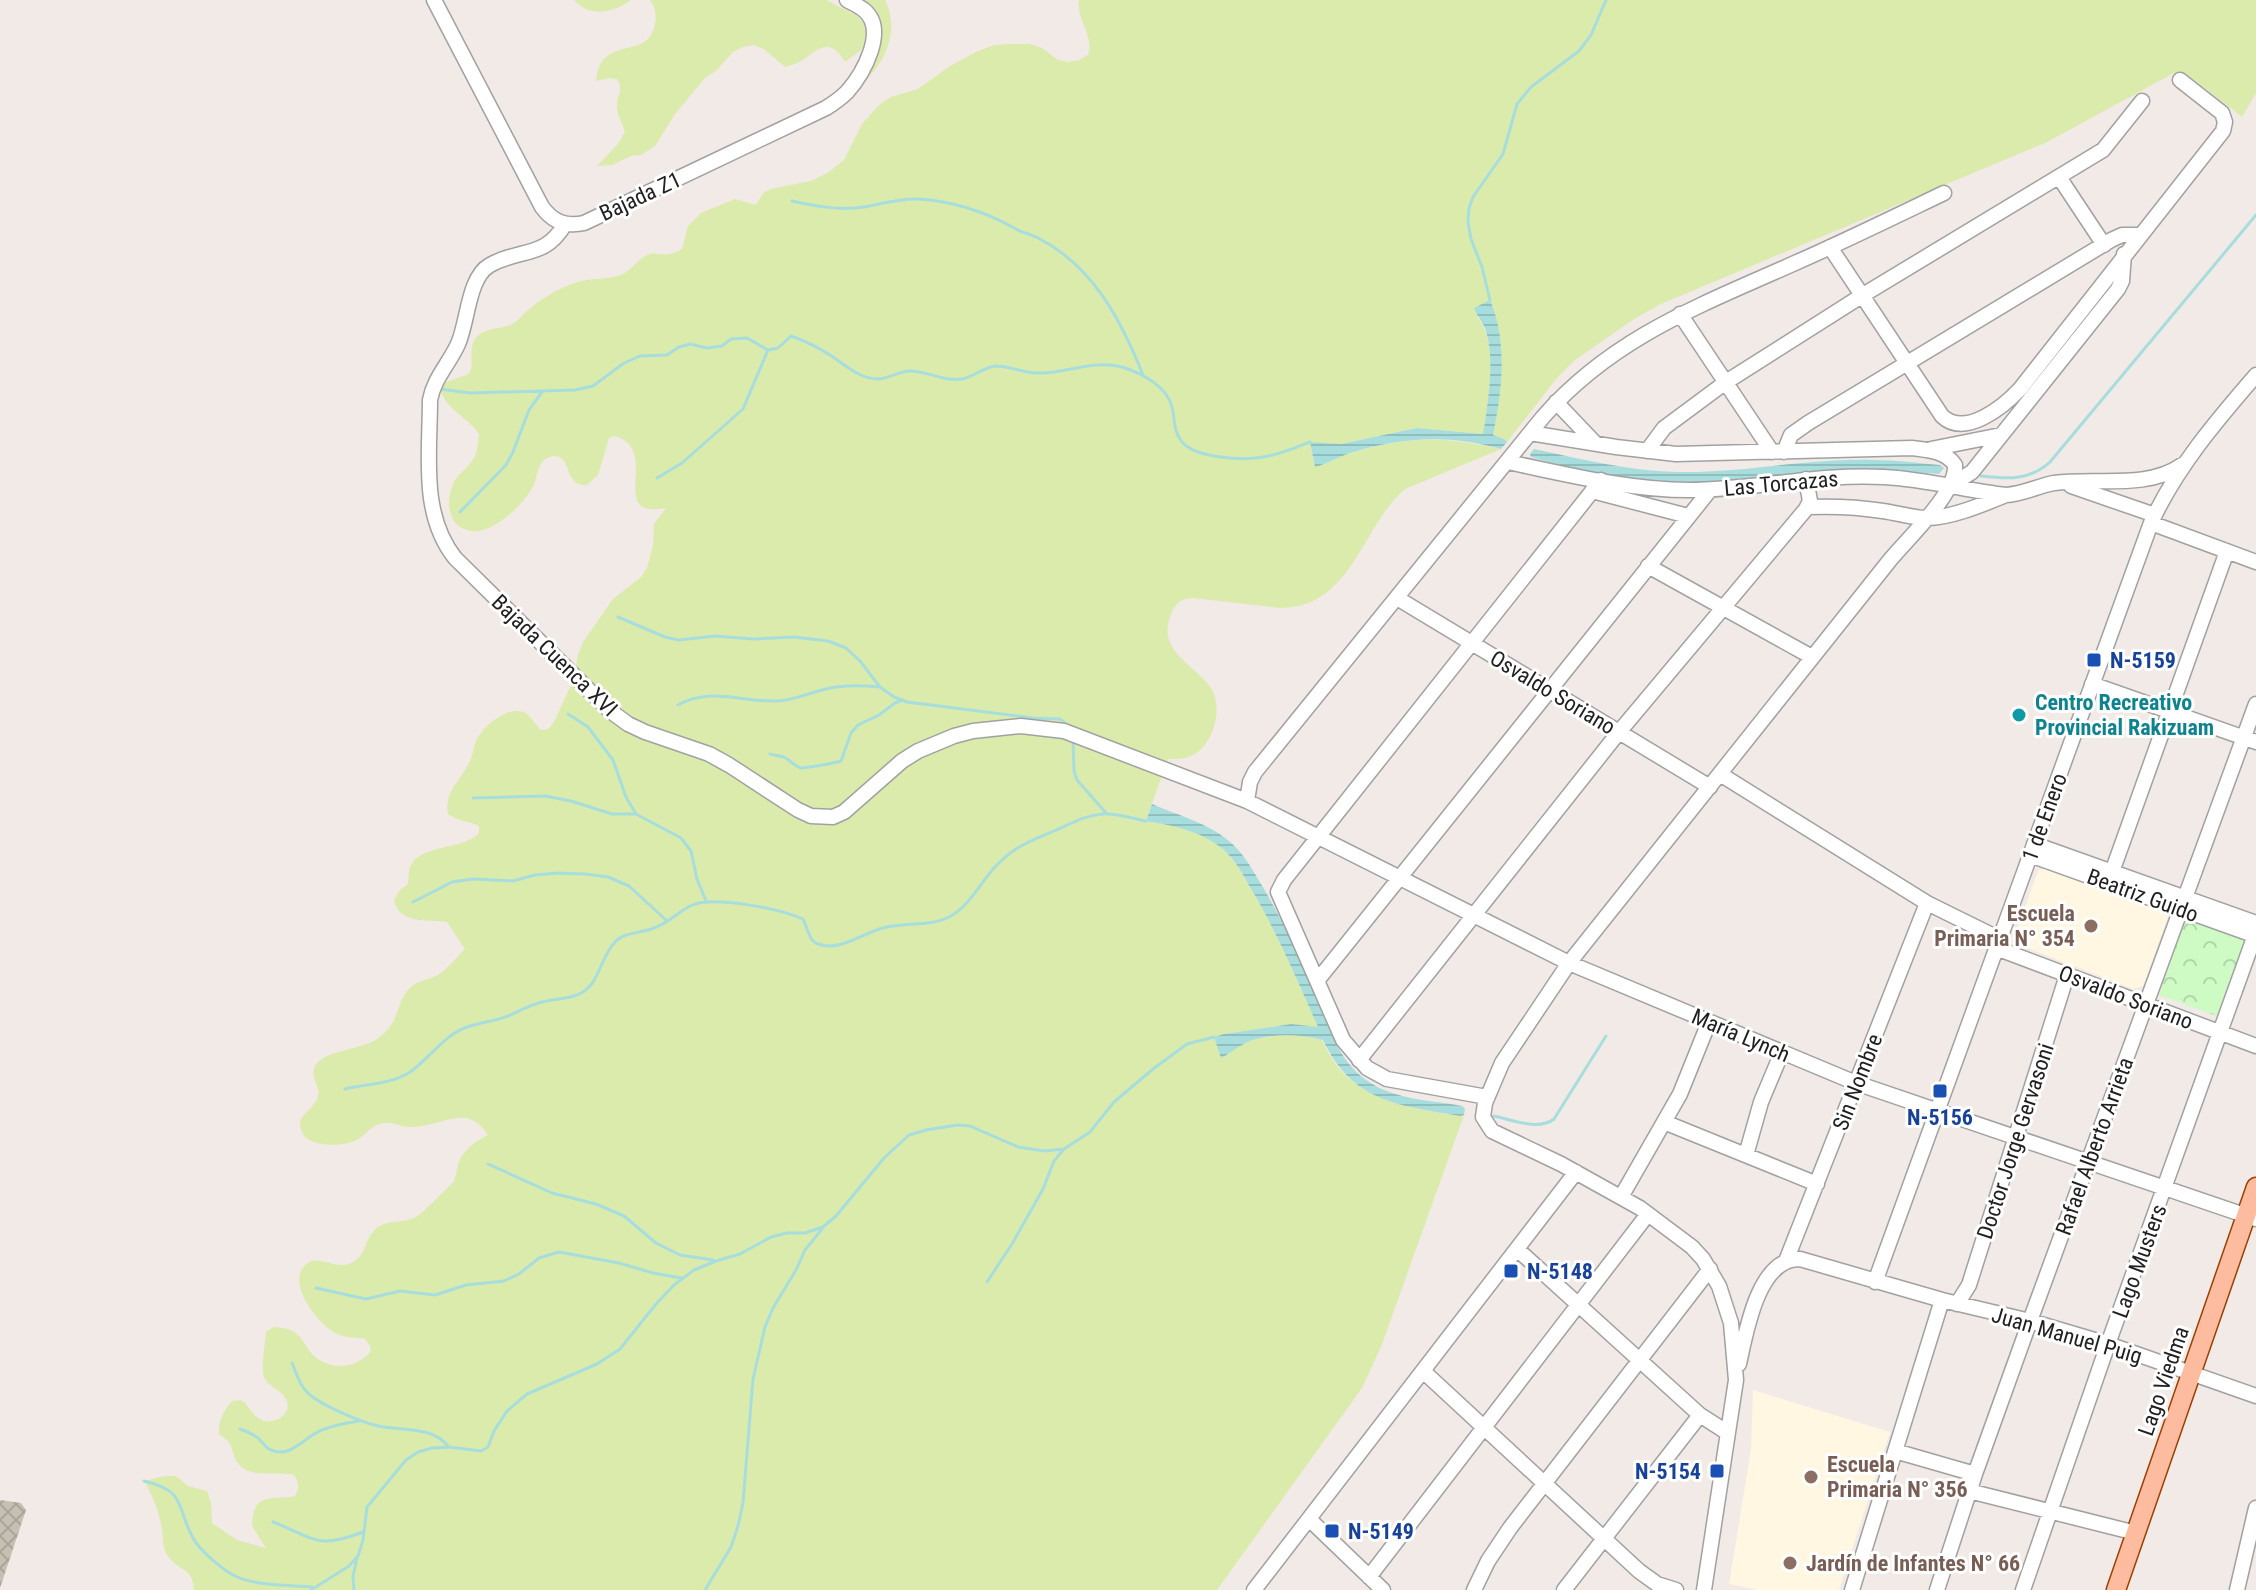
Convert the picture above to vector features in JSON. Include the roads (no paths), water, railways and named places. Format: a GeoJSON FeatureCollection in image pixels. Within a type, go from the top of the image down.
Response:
{"type":"FeatureCollection","features":[{"type":"Feature","properties":{"kind":"main road","name":"Lago Viedma"},"geometry":{"type":"LineString","coordinates":[[2116,1590],[2191,1373],[2251,1217],[2256,1187]]}},
{"type":"Feature","properties":{"kind":"street"},"geometry":{"type":"LineString","coordinates":[[434,0],[542,207],[548,215],[565,224]]}},
{"type":"Feature","properties":{"kind":"street","name":"Bajada Z1"},"geometry":{"type":"LineString","coordinates":[[565,224],[584,223],[837,101],[857,79],[867,61],[874,36],[870,17],[864,9],[847,0]]}},
{"type":"Feature","properties":{"kind":"street"},"geometry":{"type":"LineString","coordinates":[[1830,247],[1946,420],[1963,423],[1991,413],[2020,389],[2225,127],[2222,113],[2180,80]]}},
{"type":"Feature","properties":{"kind":"street"},"geometry":{"type":"LineString","coordinates":[[1647,451],[1664,428],[1726,382],[2103,150],[2142,101]]}},
{"type":"Feature","properties":{"kind":"street"},"geometry":{"type":"LineString","coordinates":[[1950,486],[1972,472],[2122,281],[2124,256],[2121,245],[2107,242],[2059,177]]}},
{"type":"Feature","properties":{"kind":"street"},"geometry":{"type":"LineString","coordinates":[[1247,801],[1255,772],[1556,402],[1603,361],[1680,314],[1944,193]]}},
{"type":"Feature","properties":{"kind":"street","name":"Bajada Cuenca XVI"},"geometry":{"type":"LineString","coordinates":[[565,224],[557,237],[544,247],[488,265],[478,275],[458,343],[432,389],[430,497],[438,530],[455,558],[609,710],[645,732],[709,754],[798,810],[823,818],[844,812],[902,761],[918,751],[963,733],[1021,726],[1053,729],[1083,738],[1247,801]]}},
{"type":"Feature","properties":{"kind":"street"},"geometry":{"type":"LineString","coordinates":[[1778,452],[1802,427],[2107,242],[2122,235],[2141,235]]}},
{"type":"Feature","properties":{"kind":"street"},"geometry":{"type":"LineString","coordinates":[[1680,314],[1778,452]]}},
{"type":"Feature","properties":{"kind":"street","name":"1 de Enero"},"geometry":{"type":"LineString","coordinates":[[1875,1282],[2153,519],[2186,463],[2256,375]]}},
{"type":"Feature","properties":{"kind":"street"},"geometry":{"type":"LineString","coordinates":[[1556,402],[1596,444]]}},
{"type":"Feature","properties":{"kind":"street"},"geometry":{"type":"LineString","coordinates":[[1530,433],[1647,451],[1707,454],[1901,448],[1927,450],[1943,454],[1953,461],[1955,475],[1950,486],[1569,963],[1502,1063],[1487,1097],[1483,1117],[1488,1128],[1576,1172],[1648,1214],[1692,1247],[1719,1286],[1728,1313],[1736,1380],[1704,1590]]}},
{"type":"Feature","properties":{"kind":"street"},"geometry":{"type":"LineString","coordinates":[[1927,450],[2001,435]]}},
{"type":"Feature","properties":{"kind":"street","name":"Las Torcazas"},"geometry":{"type":"LineString","coordinates":[[1507,462],[1597,486],[1710,490],[1806,479],[1887,477],[2006,495],[2055,483],[2149,478],[2174,471],[2186,463]]}},
{"type":"Feature","properties":{"kind":"street"},"geometry":{"type":"LineString","coordinates":[[1359,1060],[1619,732],[1807,507],[1810,501],[1806,479]]}},
{"type":"Feature","properties":{"kind":"street"},"geometry":{"type":"LineString","coordinates":[[2055,483],[2083,489],[2256,562]]}},
{"type":"Feature","properties":{"kind":"street"},"geometry":{"type":"LineString","coordinates":[[1487,1097],[1387,1079],[1359,1060],[1343,1040],[1278,892],[1284,880],[1597,486],[1688,516]]}},
{"type":"Feature","properties":{"kind":"street"},"geometry":{"type":"LineString","coordinates":[[1317,981],[1710,490]]}},
{"type":"Feature","properties":{"kind":"street"},"geometry":{"type":"LineString","coordinates":[[1807,507],[1832,506],[1936,518],[2006,495]]}},
{"type":"Feature","properties":{"kind":"street"},"geometry":{"type":"LineString","coordinates":[[2112,872],[2227,551]]}},
{"type":"Feature","properties":{"kind":"street"},"geometry":{"type":"LineString","coordinates":[[1648,566],[1812,657]]}},
{"type":"Feature","properties":{"kind":"street","name":"Osvaldo Soriano"},"geometry":{"type":"LineString","coordinates":[[1397,598],[1710,787]]}},
{"type":"Feature","properties":{"kind":"street"},"geometry":{"type":"LineString","coordinates":[[2092,684],[2250,740]]}},
{"type":"Feature","properties":{"kind":"street","name":"Rafael Alberto Arrieta"},"geometry":{"type":"LineString","coordinates":[[1937,1590],[1975,1474],[2183,903],[2250,740],[2256,704]]}},
{"type":"Feature","properties":{"kind":"street","name":"Osvaldo Soriano"},"geometry":{"type":"LineString","coordinates":[[1720,774],[1998,944],[2067,975],[2256,1046]]}},
{"type":"Feature","properties":{"kind":"street","name":"María Lynch"},"geometry":{"type":"LineString","coordinates":[[1247,801],[1569,963],[1856,1083],[2251,1217]]}},
{"type":"Feature","properties":{"kind":"street","name":"Beatriz Guido"},"geometry":{"type":"LineString","coordinates":[[2032,849],[2112,872],[2256,932]]}},
{"type":"Feature","properties":{"kind":"street","name":"Beatriz Guido"},"geometry":{"type":"LineString","coordinates":[[2032,849],[2183,903]]}},
{"type":"Feature","properties":{"kind":"street","name":"Sin Nombre"},"geometry":{"type":"LineString","coordinates":[[1736,1380],[1763,1283],[1773,1269],[1786,1261],[1927,903]]}},
{"type":"Feature","properties":{"kind":"street","name":"Lago Musters"},"geometry":{"type":"LineString","coordinates":[[2023,1590],[2256,932]]}},
{"type":"Feature","properties":{"kind":"street","name":"Doctor Jorge Gervasoni"},"geometry":{"type":"LineString","coordinates":[[1957,1304],[1969,1285],[2067,975]]}},
{"type":"Feature","properties":{"kind":"street"},"geometry":{"type":"LineString","coordinates":[[1621,1197],[1680,1094],[1709,1022]]}},
{"type":"Feature","properties":{"kind":"street"},"geometry":{"type":"LineString","coordinates":[[1746,1155],[1761,1102],[1782,1052]]}},
{"type":"Feature","properties":{"kind":"street"},"geometry":{"type":"LineString","coordinates":[[1664,1122],[1817,1184]]}},
{"type":"Feature","properties":{"kind":"street"},"geometry":{"type":"LineString","coordinates":[[1254,1590],[1576,1172]]}},
{"type":"Feature","properties":{"kind":"street"},"geometry":{"type":"LineString","coordinates":[[1369,1577],[1648,1214]]}},
{"type":"Feature","properties":{"kind":"street"},"geometry":{"type":"LineString","coordinates":[[1517,1249],[1700,1415],[1728,1433]]}},
{"type":"Feature","properties":{"kind":"street"},"geometry":{"type":"LineString","coordinates":[[1786,1261],[1807,1261],[1875,1282]]}},
{"type":"Feature","properties":{"kind":"street"},"geometry":{"type":"LineString","coordinates":[[1474,1590],[1498,1545],[1710,1269]]}},
{"type":"Feature","properties":{"kind":"street","name":"Juan Manuel Puig"},"geometry":{"type":"LineString","coordinates":[[1875,1282],[2108,1344],[2256,1396]]}},
{"type":"Feature","properties":{"kind":"street"},"geometry":{"type":"LineString","coordinates":[[1852,1590],[1942,1300]]}},
{"type":"Feature","properties":{"kind":"street"},"geometry":{"type":"LineString","coordinates":[[1423,1371],[1639,1571],[1670,1589]]}},
{"type":"Feature","properties":{"kind":"street"},"geometry":{"type":"LineString","coordinates":[[1564,1590],[1700,1415]]}},
{"type":"Feature","properties":{"kind":"street"},"geometry":{"type":"LineString","coordinates":[[1895,1451],[1975,1474]]}},
{"type":"Feature","properties":{"kind":"street"},"geometry":{"type":"LineString","coordinates":[[1969,1491],[2136,1533]]}},
{"type":"Feature","properties":{"kind":"street"},"geometry":{"type":"LineString","coordinates":[[2237,1590],[2256,1508]]}},
{"type":"Feature","properties":{"kind":"street"},"geometry":{"type":"LineString","coordinates":[[1309,1519],[1383,1590]]}},
{"type":"Feature","properties":{"kind":"water"},"geometry":{"type":"Polygon","coordinates":[[[1490,300],[1496,316],[1501,350],[1501,385],[1493,435],[1507,442],[1501,449],[1463,441],[1426,439],[1350,453],[1315,467],[1310,442],[1341,444],[1417,428],[1483,434],[1490,355],[1486,331],[1474,308],[1490,300]]]}},
{"type":"Feature","properties":{"kind":"water"},"geometry":{"type":"Polygon","coordinates":[[[1534,449],[1624,467],[1678,472],[1849,460],[1906,462],[1944,468],[1939,474],[1878,471],[1736,481],[1668,482],[1570,467],[1531,457],[1534,449]]]}},
{"type":"Feature","properties":{"kind":"water"},"geometry":{"type":"Polygon","coordinates":[[[1152,804],[1212,829],[1244,856],[1286,930],[1331,1034],[1356,1072],[1368,1082],[1393,1093],[1462,1106],[1464,1115],[1397,1104],[1363,1089],[1348,1077],[1323,1040],[1295,1036],[1259,1038],[1221,1058],[1214,1037],[1291,1024],[1318,1027],[1278,939],[1236,863],[1222,848],[1200,835],[1146,821],[1152,804]]]}},
{"type":"Feature","properties":{"kind":"waterway"},"geometry":{"type":"LineString","coordinates":[[1490,300],[1468,222],[1473,197],[1503,154],[1517,104],[1531,87],[1579,51],[1591,35],[1606,0]]}},
{"type":"Feature","properties":{"kind":"waterway"},"geometry":{"type":"LineString","coordinates":[[792,201],[846,208],[904,199],[931,200],[981,213],[1035,237],[1075,263],[1090,279],[1115,315],[1143,375]]}},
{"type":"Feature","properties":{"kind":"waterway"},"geometry":{"type":"LineString","coordinates":[[1981,476],[2026,476],[2050,462],[2256,215]]}},
{"type":"Feature","properties":{"kind":"waterway"},"geometry":{"type":"LineString","coordinates":[[440,389],[470,393],[575,390],[593,386],[624,363],[640,356],[667,355],[690,344],[707,348],[722,346],[731,339],[747,338],[768,350],[778,348],[791,336],[821,349],[858,374],[878,379],[908,371],[962,379],[996,366],[1038,373],[1100,365],[1122,367],[1145,377],[1165,393],[1172,407],[1179,438],[1198,452],[1220,457],[1254,458],[1281,453],[1310,442]]}},
{"type":"Feature","properties":{"kind":"waterway"},"geometry":{"type":"LineString","coordinates":[[657,478],[682,463],[743,409],[768,350]]}},
{"type":"Feature","properties":{"kind":"waterway"},"geometry":{"type":"LineString","coordinates":[[460,512],[506,465],[529,410],[542,392]]}},
{"type":"Feature","properties":{"kind":"waterway"},"geometry":{"type":"LineString","coordinates":[[618,617],[679,640],[715,636],[753,639],[794,637],[828,641],[846,648],[880,687],[907,702],[1060,719],[1070,727]]}},
{"type":"Feature","properties":{"kind":"waterway"},"geometry":{"type":"LineString","coordinates":[[678,705],[701,697],[781,701],[836,687],[878,687]]}},
{"type":"Feature","properties":{"kind":"waterway"},"geometry":{"type":"LineString","coordinates":[[770,754],[784,757],[801,768],[841,761],[851,733],[858,725],[903,700]]}},
{"type":"Feature","properties":{"kind":"waterway"},"geometry":{"type":"LineString","coordinates":[[568,714],[588,727],[613,760],[626,797],[636,814],[681,838],[691,851],[706,901]]}},
{"type":"Feature","properties":{"kind":"waterway"},"geometry":{"type":"LineString","coordinates":[[1073,738],[1077,780],[1107,814]]}},
{"type":"Feature","properties":{"kind":"waterway"},"geometry":{"type":"LineString","coordinates":[[473,798],[545,796],[612,814],[635,814]]}},
{"type":"Feature","properties":{"kind":"waterway"},"geometry":{"type":"LineString","coordinates":[[345,1089],[403,1076],[451,1036],[467,1027],[585,991],[615,942],[628,934],[659,926],[690,906],[714,902],[779,911],[803,919],[810,937],[818,944],[834,946],[883,928],[949,917],[963,907],[1011,852],[1077,821],[1108,814],[1146,821]]}},
{"type":"Feature","properties":{"kind":"waterway"},"geometry":{"type":"LineString","coordinates":[[413,902],[452,882],[473,879],[513,881],[535,875],[585,874],[608,877],[629,886],[667,921]]}},
{"type":"Feature","properties":{"kind":"waterway"},"geometry":{"type":"LineString","coordinates":[[1494,1116],[1533,1124],[1554,1119],[1606,1036]]}},
{"type":"Feature","properties":{"kind":"waterway"},"geometry":{"type":"LineString","coordinates":[[987,1282],[1043,1189],[1054,1161],[1064,1149],[1090,1132],[1114,1102],[1153,1069],[1187,1044],[1214,1037]]}},
{"type":"Feature","properties":{"kind":"waterway"},"geometry":{"type":"LineString","coordinates":[[311,1590],[349,1566],[358,1556],[367,1507],[406,1460],[432,1448],[481,1451],[488,1447],[507,1411],[527,1394],[597,1364],[620,1349],[656,1304],[694,1270],[740,1254],[771,1237],[805,1233],[823,1227],[836,1216],[884,1158],[909,1135],[958,1125],[970,1126],[1018,1147],[1045,1151],[1064,1149]]}},
{"type":"Feature","properties":{"kind":"waterway"},"geometry":{"type":"LineString","coordinates":[[488,1164],[552,1193],[596,1204],[624,1216],[656,1243],[680,1255],[713,1260]]}},
{"type":"Feature","properties":{"kind":"waterway"},"geometry":{"type":"LineString","coordinates":[[705,1590],[731,1547],[738,1526],[743,1503],[753,1379],[765,1327],[805,1250],[822,1229]]}},
{"type":"Feature","properties":{"kind":"waterway"},"geometry":{"type":"LineString","coordinates":[[316,1288],[366,1299],[400,1291],[435,1295],[466,1285],[504,1281],[539,1258],[559,1252],[681,1278]]}},
{"type":"Feature","properties":{"kind":"waterway"},"geometry":{"type":"LineString","coordinates":[[292,1363],[304,1388],[329,1407],[378,1426],[425,1432],[448,1446]]}},
{"type":"Feature","properties":{"kind":"waterway"},"geometry":{"type":"LineString","coordinates":[[240,1429],[255,1436],[269,1449],[285,1452],[322,1430],[359,1421]]}},
{"type":"Feature","properties":{"kind":"waterway"},"geometry":{"type":"LineString","coordinates":[[144,1481],[174,1495],[196,1543],[233,1575],[261,1583],[312,1587]]}},
{"type":"Feature","properties":{"kind":"waterway"},"geometry":{"type":"LineString","coordinates":[[273,1522],[316,1540],[335,1540],[363,1532]]}},
{"type":"Feature","properties":{"kind":"waterway"},"geometry":{"type":"LineString","coordinates":[[354,1590],[357,1558]]}},
{"type":"Feature","properties":{"kind":"place","name":"N-5159"},"geometry":{"type":"Point","coordinates":[2094,660]}},
{"type":"Feature","properties":{"kind":"place","name":"Centro Recreativo Provincial Rakizuam"},"geometry":{"type":"Point","coordinates":[2019,715]}},
{"type":"Feature","properties":{"kind":"place","name":"Escuela Primaria N° 354"},"geometry":{"type":"Point","coordinates":[2091,926]}},
{"type":"Feature","properties":{"kind":"place","name":"N-5156"},"geometry":{"type":"Point","coordinates":[1940,1091]}},
{"type":"Feature","properties":{"kind":"place","name":"N-5148"},"geometry":{"type":"Point","coordinates":[1511,1271]}},
{"type":"Feature","properties":{"kind":"place","name":"N-5154"},"geometry":{"type":"Point","coordinates":[1717,1471]}},
{"type":"Feature","properties":{"kind":"place","name":"Escuela Primaria N° 356"},"geometry":{"type":"Point","coordinates":[1811,1477]}},
{"type":"Feature","properties":{"kind":"place","name":"N-5149"},"geometry":{"type":"Point","coordinates":[1332,1531]}},
{"type":"Feature","properties":{"kind":"place","name":"Jardín de Infantes N° 66"},"geometry":{"type":"Point","coordinates":[1790,1563]}}]}
